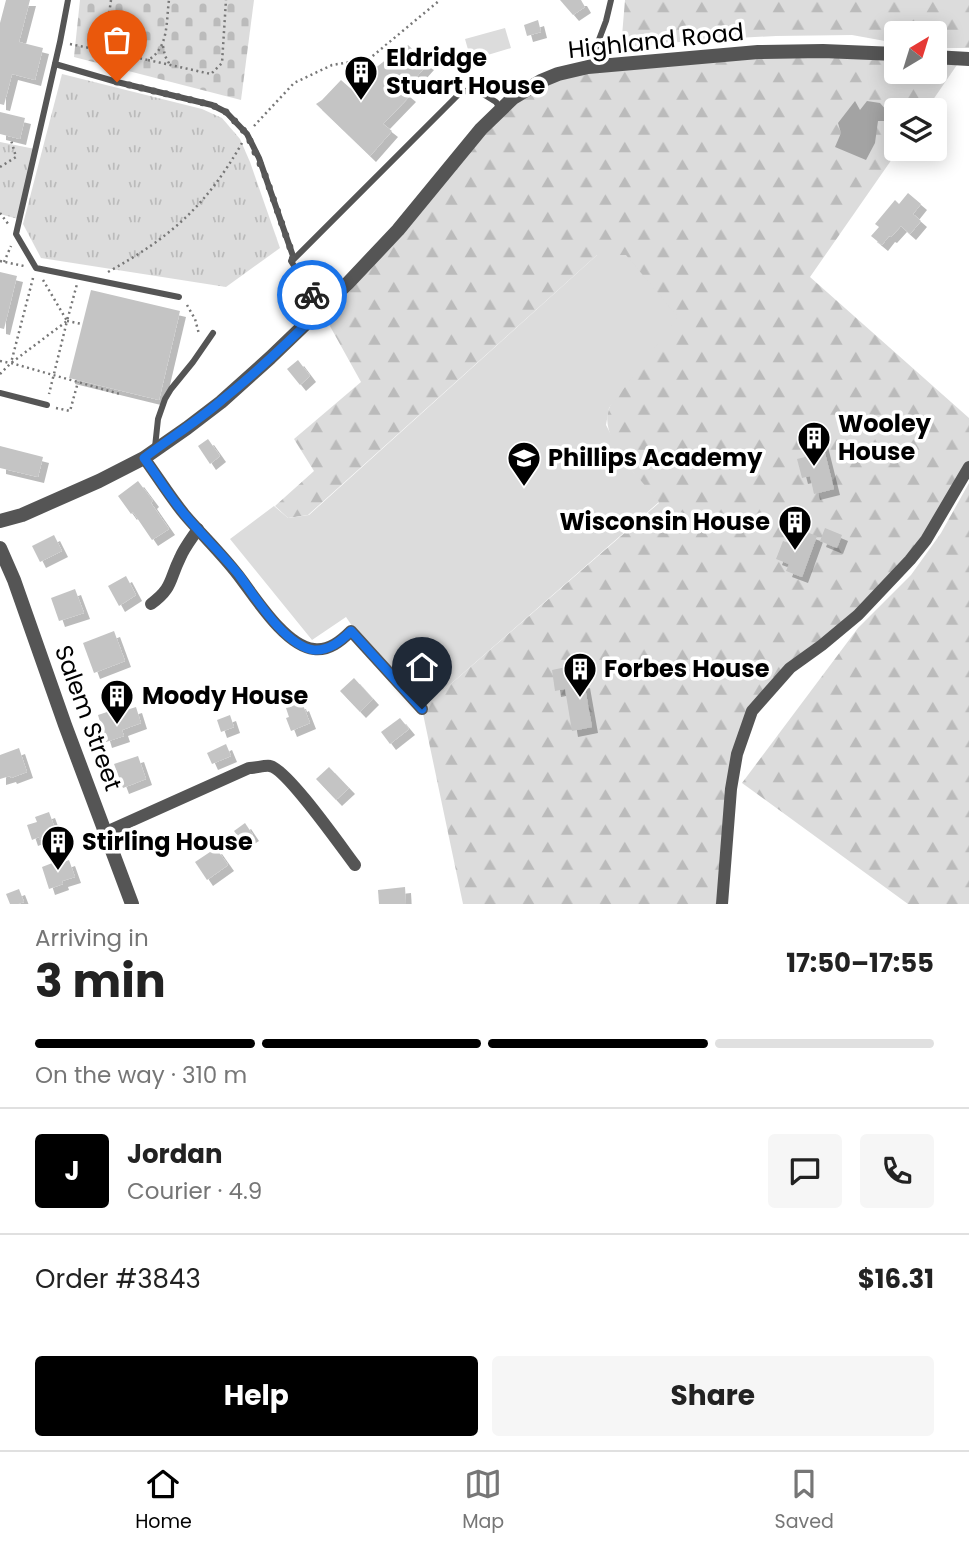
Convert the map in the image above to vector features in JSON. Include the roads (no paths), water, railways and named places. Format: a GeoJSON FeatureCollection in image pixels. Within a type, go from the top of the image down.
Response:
{"type":"FeatureCollection","features":[{"type":"Feature","properties":{"kind":"street","name":"Highland Road"},"geometry":{"type":"LineString","coordinates":[[0,521],[22,515],[99,481],[150,454],[221,402],[321,310],[398,230],[481,129],[513,99],[541,81],[558,74],[589,68],[758,52],[884,54]]}},
{"type":"Feature","properties":{"kind":"street"},"geometry":{"type":"LineString","coordinates":[[947,58],[969,59]]}},
{"type":"Feature","properties":{"kind":"street"},"geometry":{"type":"LineString","coordinates":[[150,454],[183,512],[238,575],[270,618],[295,642],[312,650],[326,649],[351,631],[422,709]]}},
{"type":"Feature","properties":{"kind":"street"},"geometry":{"type":"LineString","coordinates":[[722,904],[731,789],[737,754],[752,711],[790,668],[858,615],[905,566],[926,540],[969,467]]}},
{"type":"Feature","properties":{"kind":"street"},"geometry":{"type":"LineString","coordinates":[[152,604],[164,595],[180,557],[198,529]]}},
{"type":"Feature","properties":{"kind":"street","name":"Salem Street"},"geometry":{"type":"LineString","coordinates":[[0,548],[132,904]]}},
{"type":"Feature","properties":{"kind":"street"},"geometry":{"type":"LineString","coordinates":[[104,832],[249,768],[268,765],[295,787],[355,865]]}},
{"type":"Feature","properties":{"kind":"lane"},"geometry":{"type":"LineString","coordinates":[[68,0],[16,234],[36,268],[179,297]]}},
{"type":"Feature","properties":{"kind":"lane"},"geometry":{"type":"LineString","coordinates":[[589,68],[611,0]]}},
{"type":"Feature","properties":{"kind":"lane"},"geometry":{"type":"LineString","coordinates":[[55,64],[212,105],[226,112],[247,134],[259,158],[293,256],[292,261],[321,310]]}},
{"type":"Feature","properties":{"kind":"lane"},"geometry":{"type":"LineString","coordinates":[[292,261],[461,92],[475,89],[496,102],[502,110]]}},
{"type":"Feature","properties":{"kind":"lane"},"geometry":{"type":"LineString","coordinates":[[150,454],[160,409],[171,389],[213,333]]}},
{"type":"Feature","properties":{"kind":"lane"},"geometry":{"type":"LineString","coordinates":[[0,393],[47,405]]}},
{"type":"Feature","properties":{"kind":"place","name":"Eldridge Stuart House"},"geometry":{"type":"Point","coordinates":[361,102]}},
{"type":"Feature","properties":{"kind":"place","name":"Wooley House"},"geometry":{"type":"Point","coordinates":[814,468]}},
{"type":"Feature","properties":{"kind":"place","name":"Phillips Academy"},"geometry":{"type":"Point","coordinates":[524,488]}},
{"type":"Feature","properties":{"kind":"place","name":"Wisconsin House"},"geometry":{"type":"Point","coordinates":[795,552]}},
{"type":"Feature","properties":{"kind":"place","name":"Forbes House"},"geometry":{"type":"Point","coordinates":[580,699]}},
{"type":"Feature","properties":{"kind":"place","name":"Moody House"},"geometry":{"type":"Point","coordinates":[117,726]}},
{"type":"Feature","properties":{"kind":"place","name":"Stirling House"},"geometry":{"type":"Point","coordinates":[58,872]}}]}
